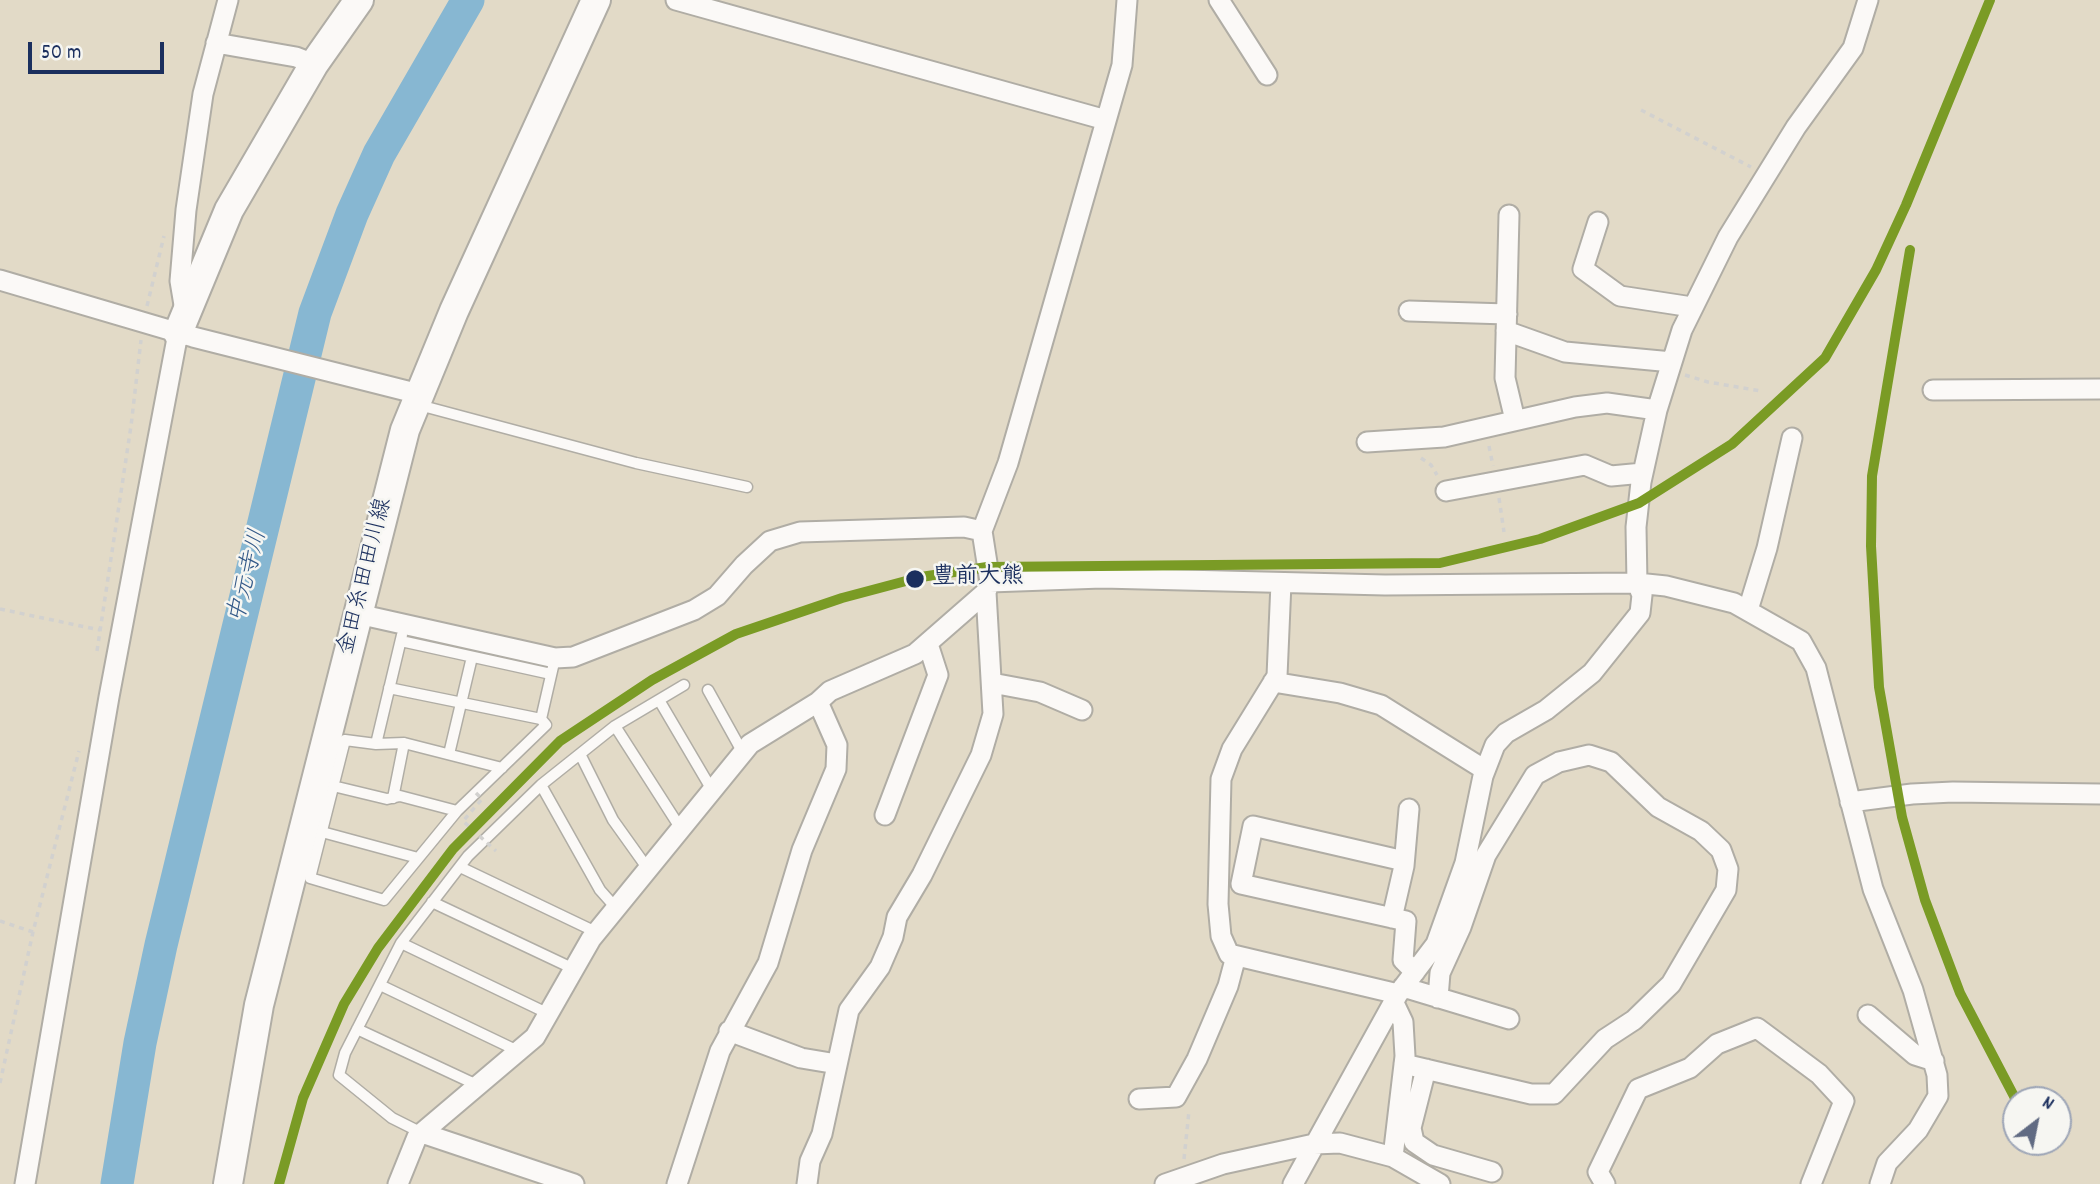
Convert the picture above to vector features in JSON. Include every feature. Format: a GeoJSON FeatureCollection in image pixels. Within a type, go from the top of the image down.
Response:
{"type":"FeatureCollection","features":[{"type":"Feature","properties":{"kind":"main road"},"geometry":{"type":"LineString","coordinates":[[186,327],[229,209],[314,64],[359,0]]}},
{"type":"Feature","properties":{"kind":"main road","name":"金田糸田田川線"},"geometry":{"type":"LineString","coordinates":[[228,1184],[259,1005],[413,396],[596,0]]}},
{"type":"Feature","properties":{"kind":"street"},"geometry":{"type":"LineString","coordinates":[[25,1184],[108,697],[186,327],[180,281],[186,210],[203,94],[228,0]]}},
{"type":"Feature","properties":{"kind":"street"},"geometry":{"type":"LineString","coordinates":[[676,0],[1106,120]]}},
{"type":"Feature","properties":{"kind":"street"},"geometry":{"type":"LineString","coordinates":[[807,1184],[810,1161],[822,1134],[849,1010],[880,967],[897,917],[922,875],[981,755],[993,714],[988,587],[982,531],[1007,463],[1122,65],[1127,0]]}},
{"type":"Feature","properties":{"kind":"street"},"geometry":{"type":"LineString","coordinates":[[1126,22],[1141,0]]}},
{"type":"Feature","properties":{"kind":"street"},"geometry":{"type":"LineString","coordinates":[[1219,0],[1268,75]]}},
{"type":"Feature","properties":{"kind":"street"},"geometry":{"type":"LineString","coordinates":[[1293,1184],[1402,989],[1436,944],[1465,863],[1485,770],[1495,745],[1506,733],[1546,710],[1592,673],[1640,613],[1642,595],[1637,583],[1636,527],[1643,473],[1657,410],[1692,307],[1728,237],[1766,174],[1853,48],[1868,0]]}},
{"type":"Feature","properties":{"kind":"street"},"geometry":{"type":"LineString","coordinates":[[216,43],[296,57],[314,64]]}},
{"type":"Feature","properties":{"kind":"street"},"geometry":{"type":"LineString","coordinates":[[1509,215],[1505,378],[1515,420]]}},
{"type":"Feature","properties":{"kind":"street"},"geometry":{"type":"LineString","coordinates":[[1598,222],[1583,269],[1620,296],[1692,307]]}},
{"type":"Feature","properties":{"kind":"street"},"geometry":{"type":"LineString","coordinates":[[0,280],[186,327],[413,396]]}},
{"type":"Feature","properties":{"kind":"street"},"geometry":{"type":"LineString","coordinates":[[1409,311],[1506,323],[1565,352],[1671,366]]}},
{"type":"Feature","properties":{"kind":"street"},"geometry":{"type":"LineString","coordinates":[[1933,390],[2100,389]]}},
{"type":"Feature","properties":{"kind":"street"},"geometry":{"type":"LineString","coordinates":[[1367,442],[1444,437],[1515,420],[1607,403],[1657,410]]}},
{"type":"Feature","properties":{"kind":"street"},"geometry":{"type":"LineString","coordinates":[[1748,610],[1767,548],[1792,438]]}},
{"type":"Feature","properties":{"kind":"street"},"geometry":{"type":"LineString","coordinates":[[1446,491],[1585,465],[1611,476],[1643,473]]}},
{"type":"Feature","properties":{"kind":"street"},"geometry":{"type":"LineString","coordinates":[[358,614],[403,633],[553,666],[694,610],[717,596],[770,541],[800,532],[964,527],[982,531]]}},
{"type":"Feature","properties":{"kind":"street"},"geometry":{"type":"LineString","coordinates":[[398,1184],[417,1137],[535,1037],[596,932],[750,744],[818,702],[830,691],[915,654],[928,645],[988,587],[1102,578],[1281,583],[1637,583],[1666,586],[1748,610],[1801,641],[1816,668],[1873,889],[1913,990],[1934,1061],[1938,1096],[1918,1130],[1887,1163],[1880,1184]]}},
{"type":"Feature","properties":{"kind":"street"},"geometry":{"type":"LineString","coordinates":[[1281,583],[1277,618],[1280,654],[1273,682],[1232,749],[1221,779],[1218,904],[1221,936],[1229,954],[1402,989],[1509,1019]]}},
{"type":"Feature","properties":{"kind":"street"},"geometry":{"type":"LineString","coordinates":[[885,815],[938,675],[928,645]]}},
{"type":"Feature","properties":{"kind":"street"},"geometry":{"type":"LineString","coordinates":[[992,682],[1040,692],[1082,710]]}},
{"type":"Feature","properties":{"kind":"street"},"geometry":{"type":"LineString","coordinates":[[1273,682],[1340,693],[1381,705],[1485,770]]}},
{"type":"Feature","properties":{"kind":"street"},"geometry":{"type":"LineString","coordinates":[[677,1184],[729,1031],[768,963],[802,850],[836,769],[836,745],[818,702]]}},
{"type":"Feature","properties":{"kind":"street"},"geometry":{"type":"LineString","coordinates":[[1404,1064],[1531,1094],[1554,1094],[1605,1039],[1634,1020],[1671,984],[1726,890],[1728,869],[1721,850],[1701,831],[1658,807],[1611,762],[1589,755],[1559,762],[1535,775],[1486,855],[1461,927],[1440,973],[1438,998]]}},
{"type":"Feature","properties":{"kind":"street"},"geometry":{"type":"LineString","coordinates":[[1850,802],[1953,792],[2100,794]]}},
{"type":"Feature","properties":{"kind":"street"},"geometry":{"type":"LineString","coordinates":[[1392,918],[1404,861],[1409,809]]}},
{"type":"Feature","properties":{"kind":"street"},"geometry":{"type":"LineString","coordinates":[[1393,1157],[1404,1064],[1402,989],[1406,921],[1241,884],[1253,826],[1404,861]]}},
{"type":"Feature","properties":{"kind":"street"},"geometry":{"type":"LineString","coordinates":[[1139,1099],[1176,1097],[1228,986],[1236,956]]}},
{"type":"Feature","properties":{"kind":"street"},"geometry":{"type":"LineString","coordinates":[[1868,1016],[1915,1055],[1934,1061]]}},
{"type":"Feature","properties":{"kind":"street"},"geometry":{"type":"LineString","coordinates":[[1605,1184],[1598,1172],[1638,1089],[1690,1068],[1717,1044],[1757,1028],[1819,1074],[1844,1101],[1811,1184]]}},
{"type":"Feature","properties":{"kind":"street"},"geometry":{"type":"LineString","coordinates":[[729,1031],[801,1058],[837,1064]]}},
{"type":"Feature","properties":{"kind":"street"},"geometry":{"type":"LineString","coordinates":[[1426,1069],[1411,1128],[1414,1142],[1433,1156],[1492,1172]]}},
{"type":"Feature","properties":{"kind":"street"},"geometry":{"type":"LineString","coordinates":[[422,1133],[574,1184]]}},
{"type":"Feature","properties":{"kind":"street"},"geometry":{"type":"LineString","coordinates":[[1174,1181],[1223,1164],[1314,1144],[1340,1143],[1393,1157],[1440,1184]]}},
{"type":"Feature","properties":{"kind":"lane"},"geometry":{"type":"LineString","coordinates":[[413,396],[636,463],[747,487]]}},
{"type":"Feature","properties":{"kind":"lane"},"geometry":{"type":"LineString","coordinates":[[376,744],[403,633],[472,657],[553,666],[541,719]]}},
{"type":"Feature","properties":{"kind":"lane"},"geometry":{"type":"LineString","coordinates":[[450,754],[472,657]]}},
{"type":"Feature","properties":{"kind":"lane"},"geometry":{"type":"LineString","coordinates":[[422,1133],[392,1118],[339,1075],[345,1054],[401,943],[460,867],[541,785],[615,726],[684,685]]}},
{"type":"Feature","properties":{"kind":"lane"},"geometry":{"type":"LineString","coordinates":[[389,688],[541,719],[547,725],[502,768],[475,793],[457,811],[384,900],[310,878],[345,740],[376,744],[404,743],[502,768]]}},
{"type":"Feature","properties":{"kind":"lane"},"geometry":{"type":"LineString","coordinates":[[708,690],[743,753]]}},
{"type":"Feature","properties":{"kind":"lane"},"geometry":{"type":"LineString","coordinates":[[659,700],[712,790]]}},
{"type":"Feature","properties":{"kind":"lane"},"geometry":{"type":"LineString","coordinates":[[615,726],[681,829]]}},
{"type":"Feature","properties":{"kind":"lane"},"geometry":{"type":"LineString","coordinates":[[393,798],[404,743]]}},
{"type":"Feature","properties":{"kind":"lane"},"geometry":{"type":"LineString","coordinates":[[580,754],[613,820],[648,869]]}},
{"type":"Feature","properties":{"kind":"lane"},"geometry":{"type":"LineString","coordinates":[[541,785],[600,890],[615,908]]}},
{"type":"Feature","properties":{"kind":"lane"},"geometry":{"type":"LineString","coordinates":[[333,786],[393,798],[400,796],[447,806],[457,811]]}},
{"type":"Feature","properties":{"kind":"lane"},"geometry":{"type":"LineString","coordinates":[[322,832],[418,858]]}},
{"type":"Feature","properties":{"kind":"lane"},"geometry":{"type":"LineString","coordinates":[[460,867],[596,932]]}},
{"type":"Feature","properties":{"kind":"lane"},"geometry":{"type":"LineString","coordinates":[[432,902],[574,969]]}},
{"type":"Feature","properties":{"kind":"lane"},"geometry":{"type":"LineString","coordinates":[[401,943],[549,1014]]}},
{"type":"Feature","properties":{"kind":"lane"},"geometry":{"type":"LineString","coordinates":[[380,985],[519,1052]]}},
{"type":"Feature","properties":{"kind":"lane"},"geometry":{"type":"LineString","coordinates":[[357,1029],[479,1086]]}},
{"type":"Feature","properties":{"kind":"path"},"geometry":{"type":"LineString","coordinates":[[1641,110],[1766,174]]}},
{"type":"Feature","properties":{"kind":"path"},"geometry":{"type":"LineString","coordinates":[[96,657],[141,339]]}},
{"type":"Feature","properties":{"kind":"path"},"geometry":{"type":"LineString","coordinates":[[1671,366],[1708,383],[1761,391]]}},
{"type":"Feature","properties":{"kind":"path"},"geometry":{"type":"LineString","coordinates":[[1485,427],[1504,532]]}},
{"type":"Feature","properties":{"kind":"path"},"geometry":{"type":"LineString","coordinates":[[1416,439],[1420,457],[1431,465],[1446,491]]}},
{"type":"Feature","properties":{"kind":"path"},"geometry":{"type":"LineString","coordinates":[[0,609],[100,630]]}},
{"type":"Feature","properties":{"kind":"path"},"geometry":{"type":"LineString","coordinates":[[0,1083],[33,932],[79,749]]}},
{"type":"Feature","properties":{"kind":"path"},"geometry":{"type":"LineString","coordinates":[[475,793],[482,799],[463,821],[496,851]]}},
{"type":"Feature","properties":{"kind":"path"},"geometry":{"type":"LineString","coordinates":[[0,920],[33,932]]}},
{"type":"Feature","properties":{"kind":"path"},"geometry":{"type":"LineString","coordinates":[[1174,1181],[1190,1096],[1183,1086]]}},
{"type":"Feature","properties":{"kind":"waterway","name":"中元寺川"},"geometry":{"type":"LineString","coordinates":[[117,1184],[140,1043],[161,945],[315,313],[352,214],[379,154],[468,0]]}},
{"type":"Feature","properties":{"kind":"transit line"},"geometry":{"type":"LineString","coordinates":[[279,1184],[303,1098],[344,1004],[378,948],[453,849],[560,741],[652,680],[736,634],[842,598],[921,577],[987,567],[1440,563],[1540,539],[1639,503],[1732,444],[1825,358],[1876,270],[1906,205],[1990,0]]}},
{"type":"Feature","properties":{"kind":"transit line"},"geometry":{"type":"LineString","coordinates":[[1910,250],[1872,476],[1871,546],[1879,687],[1902,817],[1925,900],[1960,993],[2009,1086]]}},
{"type":"Feature","properties":{"kind":"place","name":"豊前大熊"},"geometry":{"type":"Point","coordinates":[915,579]}}]}
